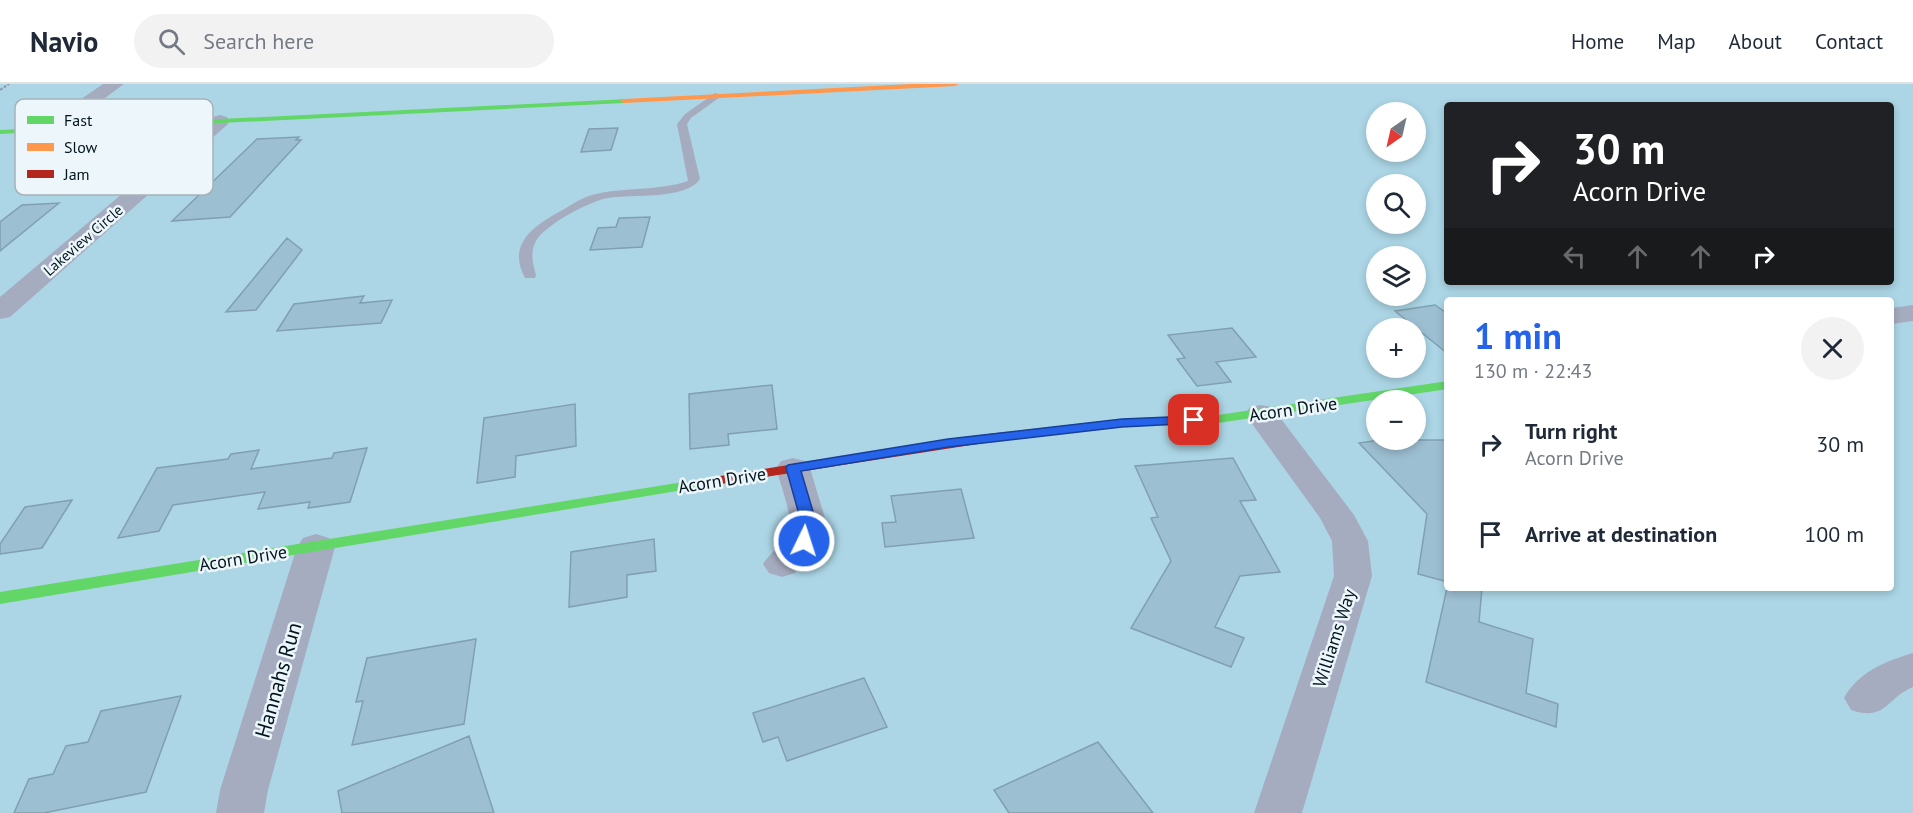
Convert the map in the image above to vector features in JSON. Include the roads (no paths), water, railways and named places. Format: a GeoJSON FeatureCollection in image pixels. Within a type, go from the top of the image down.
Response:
{"type":"FeatureCollection","features":[{"type":"Feature","properties":{"kind":"street"},"geometry":{"type":"LineString","coordinates":[[93,99],[115,84]]}},
{"type":"Feature","properties":{"kind":"street"},"geometry":{"type":"LineString","coordinates":[[213,121],[955,84]]}},
{"type":"Feature","properties":{"kind":"street","name":"Lakeview Circle"},"geometry":{"type":"LineString","coordinates":[[213,127],[220,121]]}},
{"type":"Feature","properties":{"kind":"street"},"geometry":{"type":"LineString","coordinates":[[0,132],[15,131]]}},
{"type":"Feature","properties":{"kind":"street","name":"Lakeview Circle"},"geometry":{"type":"LineString","coordinates":[[0,311],[134,195]]}},
{"type":"Feature","properties":{"kind":"street"},"geometry":{"type":"LineString","coordinates":[[1894,316],[1913,313]]}},
{"type":"Feature","properties":{"kind":"street","name":"Acorn Drive"},"geometry":{"type":"LineString","coordinates":[[0,598],[948,443],[1122,423],[1218,419],[1444,386]]}},
{"type":"Feature","properties":{"kind":"street","name":"Williams Way"},"geometry":{"type":"LineString","coordinates":[[1261,414],[1336,514],[1350,541],[1353,576],[1278,813]]}},
{"type":"Feature","properties":{"kind":"street"},"geometry":{"type":"LineString","coordinates":[[782,564],[804,541],[809,525],[793,468]]}},
{"type":"Feature","properties":{"kind":"street","name":"Hannahs Run"},"geometry":{"type":"LineString","coordinates":[[240,813],[244,790],[316,547]]}},
{"type":"Feature","properties":{"kind":"street"},"geometry":{"type":"LineString","coordinates":[[1866,698],[1893,677],[1913,669]]}},
{"type":"Feature","properties":{"kind":"lane"},"geometry":{"type":"LineString","coordinates":[[530,274],[524,259],[530,237],[564,213],[594,197],[659,191],[692,183],[695,179],[682,124],[688,116],[718,95]]}}]}
